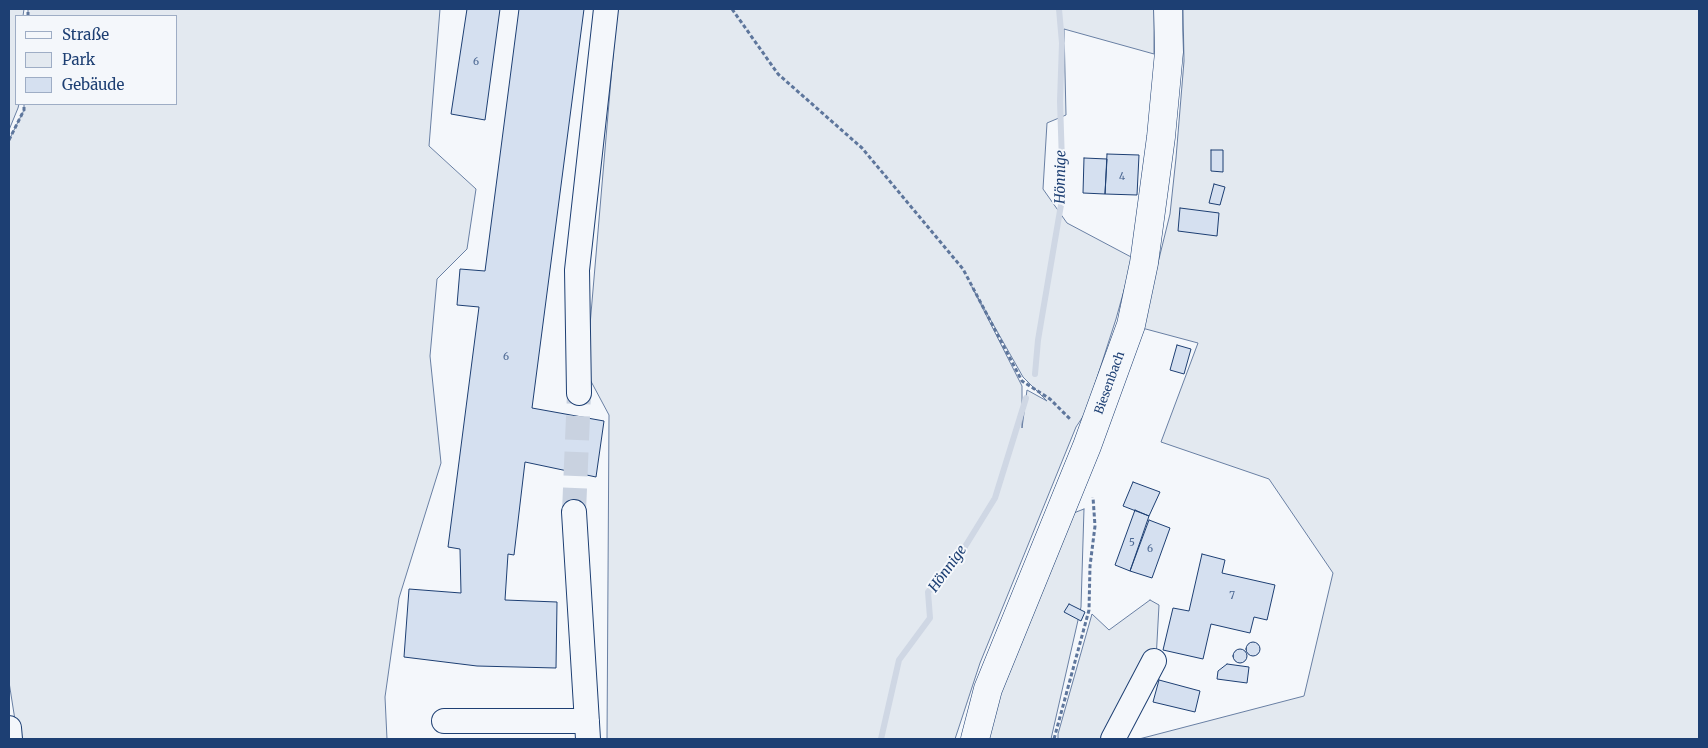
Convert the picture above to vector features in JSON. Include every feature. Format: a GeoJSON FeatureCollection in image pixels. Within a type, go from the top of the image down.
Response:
{"type":"FeatureCollection","features":[{"type":"Feature","properties":{"kind":"main road","name":"Biesenbach"},"geometry":{"type":"LineString","coordinates":[[975,739],[988,689],[1087,446],[1131,325],[1144,263],[1161,138],[1168,52],[1168,9]]}},
{"type":"Feature","properties":{"kind":"street"},"geometry":{"type":"LineString","coordinates":[[579,393],[577,270],[606,9]]}},
{"type":"Feature","properties":{"kind":"street"},"geometry":{"type":"LineString","coordinates":[[444,721],[587,730],[574,512]]}},
{"type":"Feature","properties":{"kind":"street"},"geometry":{"type":"LineString","coordinates":[[1113,739],[1154,661]]}},
{"type":"Feature","properties":{"kind":"street"},"geometry":{"type":"LineString","coordinates":[[9,728],[10,739]]}},
{"type":"Feature","properties":{"kind":"path"},"geometry":{"type":"LineString","coordinates":[[732,9],[778,74],[862,148],[963,269],[1022,381],[1050,399],[1086,435],[1087,446]]}},
{"type":"Feature","properties":{"kind":"path"},"geometry":{"type":"LineString","coordinates":[[9,140],[24,110],[24,105]]}},
{"type":"Feature","properties":{"kind":"path"},"geometry":{"type":"LineString","coordinates":[[1054,739],[1089,610],[1090,566],[1095,526],[1093,496]]}},
{"type":"Feature","properties":{"kind":"green space"},"geometry":{"type":"Polygon","coordinates":[[[9,9],[24,9],[23,15],[15,15],[15,105],[19,105],[9,130],[9,9]]]}},
{"type":"Feature","properties":{"kind":"green space"},"geometry":{"type":"Polygon","coordinates":[[[28,9],[440,9],[429,146],[476,189],[467,249],[437,279],[430,356],[441,463],[399,598],[385,697],[387,739],[18,739],[9,682],[9,140],[24,110],[24,105],[178,105],[178,15],[28,15],[28,9]]]}},
{"type":"Feature","properties":{"kind":"green space"},"geometry":{"type":"Polygon","coordinates":[[[617,9],[1154,9],[1154,54],[1064,29],[1066,115],[1047,123],[1043,189],[1067,223],[1133,258],[1116,319],[1086,412],[1076,427],[980,663],[955,739],[607,739],[609,415],[586,372],[617,9]],[[972,287],[1022,386],[1022,428],[1027,390],[1047,401],[1023,377],[972,287]]]}},
{"type":"Feature","properties":{"kind":"green space"},"geometry":{"type":"Polygon","coordinates":[[[1183,9],[1699,9],[1699,739],[1139,739],[1304,696],[1333,573],[1269,479],[1161,442],[1198,343],[1142,328],[1170,214],[1184,61],[1183,9]]]}},
{"type":"Feature","properties":{"kind":"green space"},"geometry":{"type":"Polygon","coordinates":[[[1084,509],[1081,607],[1051,739],[988,739],[1001,690],[1071,514],[1084,509]]]}},
{"type":"Feature","properties":{"kind":"green space"},"geometry":{"type":"Polygon","coordinates":[[[1150,600],[1159,605],[1156,660],[1111,739],[1058,739],[1092,614],[1109,630],[1150,600]]]}},
{"type":"Feature","properties":{"kind":"building"},"geometry":{"type":"Polygon","coordinates":[[[467,9],[500,9],[485,120],[451,114],[467,9]]]}},
{"type":"Feature","properties":{"kind":"building"},"geometry":{"type":"Polygon","coordinates":[[[519,9],[584,9],[532,408],[604,421],[596,477],[525,462],[514,555],[508,554],[505,600],[557,602],[556,668],[477,666],[404,657],[409,589],[461,593],[460,549],[448,547],[479,307],[457,305],[460,269],[485,271],[519,9]]]}},
{"type":"Feature","properties":{"kind":"building"},"geometry":{"type":"Polygon","coordinates":[[[1211,150],[1223,150],[1223,172],[1211,171],[1211,150]]]}},
{"type":"Feature","properties":{"kind":"building"},"geometry":{"type":"Polygon","coordinates":[[[1107,154],[1139,155],[1137,195],[1105,194],[1107,154]]]}},
{"type":"Feature","properties":{"kind":"building"},"geometry":{"type":"Polygon","coordinates":[[[1084,158],[1107,159],[1105,194],[1083,193],[1084,158]]]}},
{"type":"Feature","properties":{"kind":"building"},"geometry":{"type":"Polygon","coordinates":[[[1214,184],[1225,187],[1220,205],[1209,203],[1214,184]]]}},
{"type":"Feature","properties":{"kind":"building"},"geometry":{"type":"Polygon","coordinates":[[[1180,208],[1219,213],[1217,236],[1178,231],[1180,208]]]}},
{"type":"Feature","properties":{"kind":"building"},"geometry":{"type":"Polygon","coordinates":[[[1177,345],[1191,349],[1184,374],[1170,370],[1177,345]]]}},
{"type":"Feature","properties":{"kind":"building"},"geometry":{"type":"Polygon","coordinates":[[[1133,482],[1160,492],[1149,516],[1123,506],[1133,482]]]}},
{"type":"Feature","properties":{"kind":"building"},"geometry":{"type":"Polygon","coordinates":[[[1135,510],[1149,516],[1130,571],[1115,565],[1135,510]]]}},
{"type":"Feature","properties":{"kind":"building"},"geometry":{"type":"Polygon","coordinates":[[[1149,520],[1170,528],[1152,578],[1130,571],[1149,520]]]}},
{"type":"Feature","properties":{"kind":"building"},"geometry":{"type":"Polygon","coordinates":[[[1202,554],[1225,560],[1222,573],[1275,585],[1267,620],[1254,617],[1250,633],[1211,624],[1203,659],[1163,650],[1173,608],[1189,611],[1202,554]]]}},
{"type":"Feature","properties":{"kind":"building"},"geometry":{"type":"Polygon","coordinates":[[[1069,604],[1085,612],[1081,621],[1064,612],[1069,604]]]}},
{"type":"Feature","properties":{"kind":"building"},"geometry":{"type":"Polygon","coordinates":[[[1253,642],[1258,644],[1260,649],[1258,654],[1253,656],[1248,654],[1246,649],[1248,644],[1253,642]]]}},
{"type":"Feature","properties":{"kind":"building"},"geometry":{"type":"Polygon","coordinates":[[[1240,649],[1245,651],[1247,656],[1245,661],[1240,663],[1235,661],[1233,656],[1235,651],[1240,649]]]}},
{"type":"Feature","properties":{"kind":"building"},"geometry":{"type":"Polygon","coordinates":[[[1227,664],[1249,667],[1247,683],[1217,679],[1218,671],[1227,664]]]}},
{"type":"Feature","properties":{"kind":"building"},"geometry":{"type":"Polygon","coordinates":[[[1159,680],[1200,691],[1195,712],[1153,702],[1159,680]]]}},
{"type":"Feature","properties":{"kind":"waterway","name":"Hönnige"},"geometry":{"type":"LineString","coordinates":[[1035,374],[1038,340],[1063,193],[1060,101],[1062,43],[1059,9]]}},
{"type":"Feature","properties":{"kind":"waterway","name":"Hönnige"},"geometry":{"type":"LineString","coordinates":[[881,739],[899,660],[930,618],[928,592],[958,558],[995,498],[1026,398]]}},
{"type":"Feature","properties":{"kind":"tunnel"},"geometry":{"type":"LineString","coordinates":[[574,512],[579,393]]}}]}
